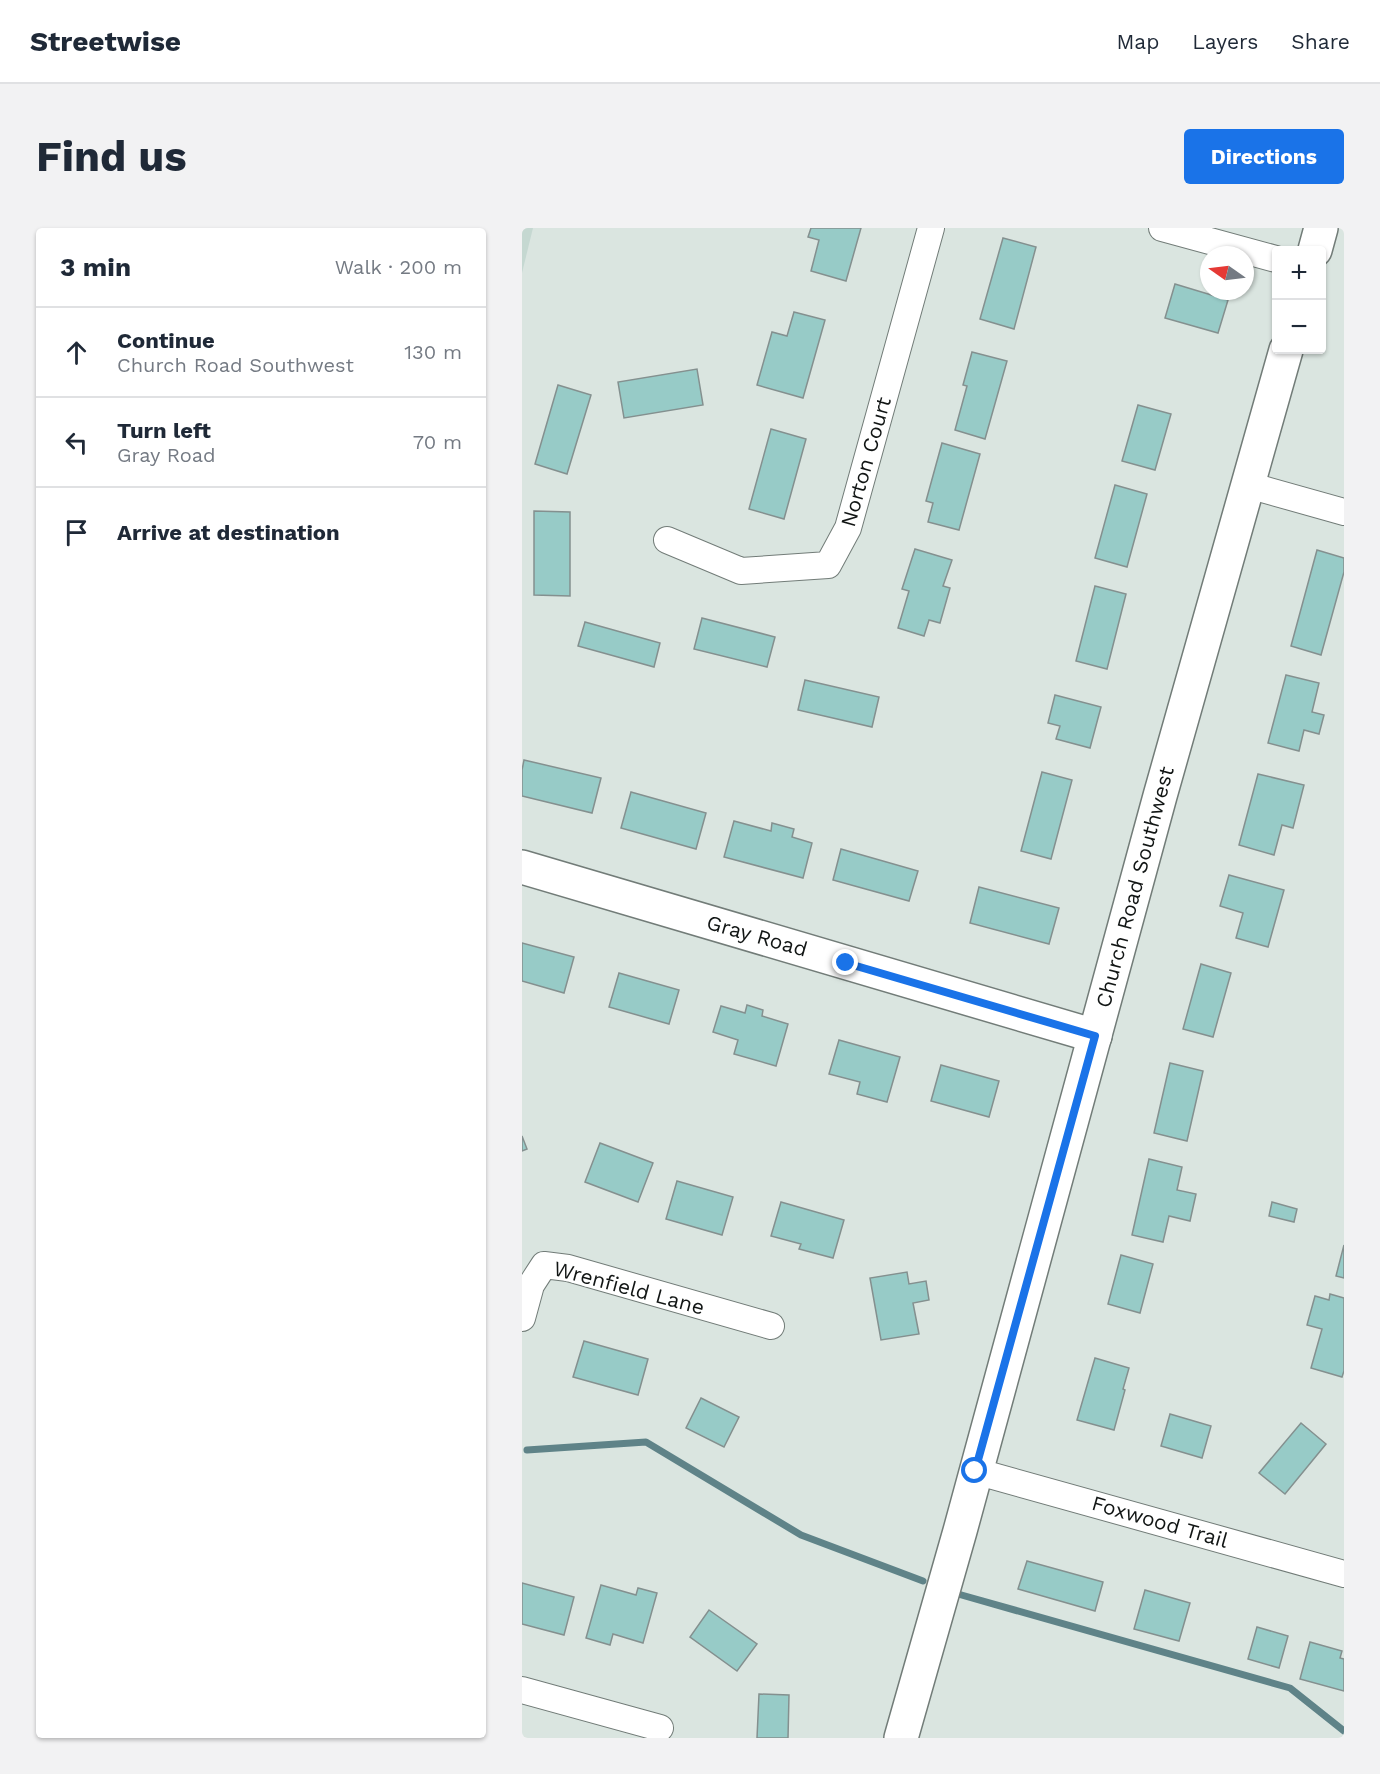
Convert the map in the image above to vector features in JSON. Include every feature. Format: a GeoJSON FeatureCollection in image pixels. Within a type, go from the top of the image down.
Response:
{"type":"FeatureCollection","features":[{"type":"Feature","properties":{"kind":"street","name":"Norton Court"},"geometry":{"type":"LineString","coordinates":[[667,540],[741,571],[828,565],[848,528],[931,228]]}},
{"type":"Feature","properties":{"kind":"street"},"geometry":{"type":"LineString","coordinates":[[1162,228],[1272,258]]}},
{"type":"Feature","properties":{"kind":"street"},"geometry":{"type":"LineString","coordinates":[[1316,246],[1322,228]]}},
{"type":"Feature","properties":{"kind":"street","name":"Church Road Southwest"},"geometry":{"type":"LineString","coordinates":[[901,1738],[1160,796],[1285,354]]}},
{"type":"Feature","properties":{"kind":"street"},"geometry":{"type":"LineString","coordinates":[[1248,485],[1344,512]]}},
{"type":"Feature","properties":{"kind":"street","name":"Gray Road"},"geometry":{"type":"LineString","coordinates":[[522,867],[1095,1036]]}},
{"type":"Feature","properties":{"kind":"street","name":"Wrenfield Lane"},"geometry":{"type":"LineString","coordinates":[[522,1318],[531,1285],[544,1265],[568,1268],[771,1326]]}},
{"type":"Feature","properties":{"kind":"street","name":"Foxwood Trail"},"geometry":{"type":"LineString","coordinates":[[975,1471],[1344,1574]]}},
{"type":"Feature","properties":{"kind":"street"},"geometry":{"type":"LineString","coordinates":[[522,1690],[660,1728]]}},
{"type":"Feature","properties":{"kind":"shaded area"},"geometry":{"type":"Polygon","coordinates":[[[522,228],[533,228],[522,273],[522,228]]]}},
{"type":"Feature","properties":{"kind":"building"},"geometry":{"type":"Polygon","coordinates":[[[811,228],[861,228],[846,281],[811,271],[819,240],[808,237],[811,228]]]}},
{"type":"Feature","properties":{"kind":"building"},"geometry":{"type":"Polygon","coordinates":[[[1003,238],[1036,247],[1014,329],[980,319],[1003,238]]]}},
{"type":"Feature","properties":{"kind":"building"},"geometry":{"type":"Polygon","coordinates":[[[1175,284],[1200,292],[1200,300],[1228,300],[1218,333],[1165,318],[1175,284]]]}},
{"type":"Feature","properties":{"kind":"building"},"geometry":{"type":"Polygon","coordinates":[[[794,312],[825,320],[803,398],[757,385],[772,332],[787,336],[794,312]]]}},
{"type":"Feature","properties":{"kind":"building"},"geometry":{"type":"Polygon","coordinates":[[[972,352],[1007,361],[985,439],[955,430],[967,386],[963,385],[972,352]]]}},
{"type":"Feature","properties":{"kind":"building"},"geometry":{"type":"Polygon","coordinates":[[[697,369],[703,405],[624,418],[618,382],[697,369]]]}},
{"type":"Feature","properties":{"kind":"building"},"geometry":{"type":"Polygon","coordinates":[[[558,385],[591,395],[567,474],[535,464],[558,385]]]}},
{"type":"Feature","properties":{"kind":"building"},"geometry":{"type":"Polygon","coordinates":[[[1138,405],[1171,414],[1155,470],[1122,461],[1138,405]]]}},
{"type":"Feature","properties":{"kind":"building"},"geometry":{"type":"Polygon","coordinates":[[[771,429],[806,439],[784,519],[749,509],[771,429]]]}},
{"type":"Feature","properties":{"kind":"building"},"geometry":{"type":"Polygon","coordinates":[[[942,443],[980,454],[959,530],[928,522],[933,503],[926,501],[942,443]]]}},
{"type":"Feature","properties":{"kind":"building"},"geometry":{"type":"Polygon","coordinates":[[[1115,485],[1147,494],[1127,567],[1095,558],[1115,485]]]}},
{"type":"Feature","properties":{"kind":"building"},"geometry":{"type":"Polygon","coordinates":[[[534,511],[570,512],[570,596],[534,595],[534,511]]]}},
{"type":"Feature","properties":{"kind":"building"},"geometry":{"type":"Polygon","coordinates":[[[915,549],[952,560],[943,586],[950,588],[940,623],[929,620],[924,636],[898,628],[909,591],[902,589],[915,549]]]}},
{"type":"Feature","properties":{"kind":"building"},"geometry":{"type":"Polygon","coordinates":[[[1317,550],[1344,558],[1344,572],[1321,655],[1291,646],[1317,550]]]}},
{"type":"Feature","properties":{"kind":"building"},"geometry":{"type":"Polygon","coordinates":[[[1095,586],[1126,594],[1107,669],[1076,661],[1095,586]]]}},
{"type":"Feature","properties":{"kind":"building"},"geometry":{"type":"Polygon","coordinates":[[[702,618],[775,637],[767,667],[694,649],[702,618]]]}},
{"type":"Feature","properties":{"kind":"building"},"geometry":{"type":"Polygon","coordinates":[[[585,622],[660,643],[654,667],[578,646],[585,622]]]}},
{"type":"Feature","properties":{"kind":"building"},"geometry":{"type":"Polygon","coordinates":[[[1286,675],[1319,683],[1312,712],[1324,715],[1319,734],[1304,730],[1299,751],[1268,743],[1286,675]]]}},
{"type":"Feature","properties":{"kind":"building"},"geometry":{"type":"Polygon","coordinates":[[[805,680],[879,697],[872,727],[798,710],[805,680]]]}},
{"type":"Feature","properties":{"kind":"building"},"geometry":{"type":"Polygon","coordinates":[[[1055,695],[1101,707],[1090,748],[1056,739],[1060,726],[1048,723],[1055,695]]]}},
{"type":"Feature","properties":{"kind":"building"},"geometry":{"type":"Polygon","coordinates":[[[524,760],[601,778],[592,813],[522,796],[524,760]]]}},
{"type":"Feature","properties":{"kind":"building"},"geometry":{"type":"Polygon","coordinates":[[[1042,772],[1072,780],[1051,859],[1021,851],[1042,772]]]}},
{"type":"Feature","properties":{"kind":"building"},"geometry":{"type":"Polygon","coordinates":[[[1258,774],[1304,785],[1293,828],[1282,825],[1274,855],[1239,845],[1258,774]]]}},
{"type":"Feature","properties":{"kind":"building"},"geometry":{"type":"Polygon","coordinates":[[[631,792],[706,813],[696,849],[621,828],[631,792]]]}},
{"type":"Feature","properties":{"kind":"building"},"geometry":{"type":"Polygon","coordinates":[[[734,821],[771,831],[772,823],[794,829],[792,837],[812,843],[803,878],[724,857],[734,821]]]}},
{"type":"Feature","properties":{"kind":"building"},"geometry":{"type":"Polygon","coordinates":[[[841,849],[918,871],[909,901],[833,880],[841,849]]]}},
{"type":"Feature","properties":{"kind":"building"},"geometry":{"type":"Polygon","coordinates":[[[1229,875],[1284,890],[1268,947],[1236,938],[1243,913],[1220,906],[1229,875]]]}},
{"type":"Feature","properties":{"kind":"building"},"geometry":{"type":"Polygon","coordinates":[[[979,887],[1059,908],[1049,944],[970,923],[979,887]]]}},
{"type":"Feature","properties":{"kind":"building"},"geometry":{"type":"Polygon","coordinates":[[[522,943],[574,957],[564,993],[522,981],[522,943]]]}},
{"type":"Feature","properties":{"kind":"building"},"geometry":{"type":"Polygon","coordinates":[[[1201,964],[1231,973],[1213,1037],[1183,1029],[1201,964]]]}},
{"type":"Feature","properties":{"kind":"building"},"geometry":{"type":"Polygon","coordinates":[[[619,973],[679,990],[669,1024],[609,1007],[619,973]]]}},
{"type":"Feature","properties":{"kind":"building"},"geometry":{"type":"Polygon","coordinates":[[[747,1005],[763,1010],[762,1016],[788,1024],[776,1066],[734,1054],[738,1040],[713,1032],[721,1006],[745,1013],[747,1005]]]}},
{"type":"Feature","properties":{"kind":"building"},"geometry":{"type":"Polygon","coordinates":[[[839,1040],[900,1057],[887,1102],[857,1094],[860,1082],[829,1074],[839,1040]]]}},
{"type":"Feature","properties":{"kind":"building"},"geometry":{"type":"Polygon","coordinates":[[[1170,1063],[1203,1071],[1187,1141],[1154,1133],[1170,1063]]]}},
{"type":"Feature","properties":{"kind":"building"},"geometry":{"type":"Polygon","coordinates":[[[941,1065],[999,1081],[989,1117],[931,1101],[941,1065]]]}},
{"type":"Feature","properties":{"kind":"building"},"geometry":{"type":"Polygon","coordinates":[[[522,1136],[527,1149],[522,1151],[522,1136]]]}},
{"type":"Feature","properties":{"kind":"building"},"geometry":{"type":"Polygon","coordinates":[[[600,1143],[653,1163],[638,1202],[585,1182],[600,1143]]]}},
{"type":"Feature","properties":{"kind":"building"},"geometry":{"type":"Polygon","coordinates":[[[1149,1159],[1182,1167],[1177,1190],[1196,1194],[1190,1221],[1169,1216],[1163,1242],[1132,1235],[1149,1159]]]}},
{"type":"Feature","properties":{"kind":"building"},"geometry":{"type":"Polygon","coordinates":[[[677,1181],[733,1197],[722,1235],[666,1219],[677,1181]]]}},
{"type":"Feature","properties":{"kind":"building"},"geometry":{"type":"Polygon","coordinates":[[[781,1202],[844,1220],[833,1258],[799,1249],[801,1244],[771,1236],[781,1202]]]}},
{"type":"Feature","properties":{"kind":"building"},"geometry":{"type":"Polygon","coordinates":[[[1272,1202],[1297,1209],[1294,1222],[1269,1216],[1272,1202]]]}},
{"type":"Feature","properties":{"kind":"building"},"geometry":{"type":"Polygon","coordinates":[[[1344,1245],[1344,1278],[1336,1276],[1344,1245]]]}},
{"type":"Feature","properties":{"kind":"building"},"geometry":{"type":"Polygon","coordinates":[[[1121,1255],[1153,1264],[1140,1313],[1108,1304],[1121,1255]]]}},
{"type":"Feature","properties":{"kind":"building"},"geometry":{"type":"Polygon","coordinates":[[[907,1272],[909,1284],[926,1281],[929,1300],[913,1303],[919,1334],[881,1340],[870,1278],[907,1272]]]}},
{"type":"Feature","properties":{"kind":"building"},"geometry":{"type":"Polygon","coordinates":[[[1330,1294],[1344,1298],[1344,1371],[1342,1377],[1311,1368],[1322,1329],[1307,1325],[1315,1296],[1329,1300],[1330,1294]]]}},
{"type":"Feature","properties":{"kind":"building"},"geometry":{"type":"Polygon","coordinates":[[[584,1341],[648,1359],[638,1395],[573,1377],[584,1341]]]}},
{"type":"Feature","properties":{"kind":"building"},"geometry":{"type":"Polygon","coordinates":[[[1095,1358],[1129,1368],[1114,1430],[1077,1420],[1095,1358]]]}},
{"type":"Feature","properties":{"kind":"building"},"geometry":{"type":"Polygon","coordinates":[[[701,1398],[739,1417],[724,1447],[686,1428],[701,1398]]]}},
{"type":"Feature","properties":{"kind":"building"},"geometry":{"type":"Polygon","coordinates":[[[1170,1414],[1211,1426],[1202,1458],[1161,1446],[1170,1414]]]}},
{"type":"Feature","properties":{"kind":"building"},"geometry":{"type":"Polygon","coordinates":[[[1301,1423],[1326,1444],[1285,1494],[1259,1473],[1301,1423]]]}},
{"type":"Feature","properties":{"kind":"building"},"geometry":{"type":"Polygon","coordinates":[[[1027,1561],[1103,1582],[1095,1611],[1018,1589],[1027,1561]]]}},
{"type":"Feature","properties":{"kind":"building"},"geometry":{"type":"Polygon","coordinates":[[[522,1583],[574,1597],[564,1635],[522,1624],[522,1583]]]}},
{"type":"Feature","properties":{"kind":"building"},"geometry":{"type":"Polygon","coordinates":[[[601,1585],[636,1595],[638,1588],[657,1593],[643,1643],[613,1634],[610,1645],[586,1638],[601,1585]]]}},
{"type":"Feature","properties":{"kind":"building"},"geometry":{"type":"Polygon","coordinates":[[[1145,1590],[1190,1603],[1179,1641],[1134,1629],[1145,1590]]]}},
{"type":"Feature","properties":{"kind":"building"},"geometry":{"type":"Polygon","coordinates":[[[709,1610],[757,1644],[737,1671],[690,1637],[709,1610]]]}},
{"type":"Feature","properties":{"kind":"building"},"geometry":{"type":"Polygon","coordinates":[[[1257,1627],[1288,1636],[1279,1668],[1248,1659],[1257,1627]]]}},
{"type":"Feature","properties":{"kind":"building"},"geometry":{"type":"Polygon","coordinates":[[[1310,1642],[1342,1651],[1340,1658],[1344,1659],[1344,1691],[1300,1679],[1310,1642]]]}},
{"type":"Feature","properties":{"kind":"building"},"geometry":{"type":"Polygon","coordinates":[[[759,1694],[789,1695],[788,1738],[757,1738],[759,1694]]]}},
{"type":"Feature","properties":{"kind":"waterway"},"geometry":{"type":"LineString","coordinates":[[527,1450],[646,1442],[801,1535],[923,1581]]}},
{"type":"Feature","properties":{"kind":"waterway"},"geometry":{"type":"LineString","coordinates":[[958,1594],[1290,1688],[1344,1731]]}},
{"type":"Feature","properties":{"kind":"route"},"geometry":{"type":"LineString","coordinates":[[846,963],[1095,1036],[975,1471]]}}]}
